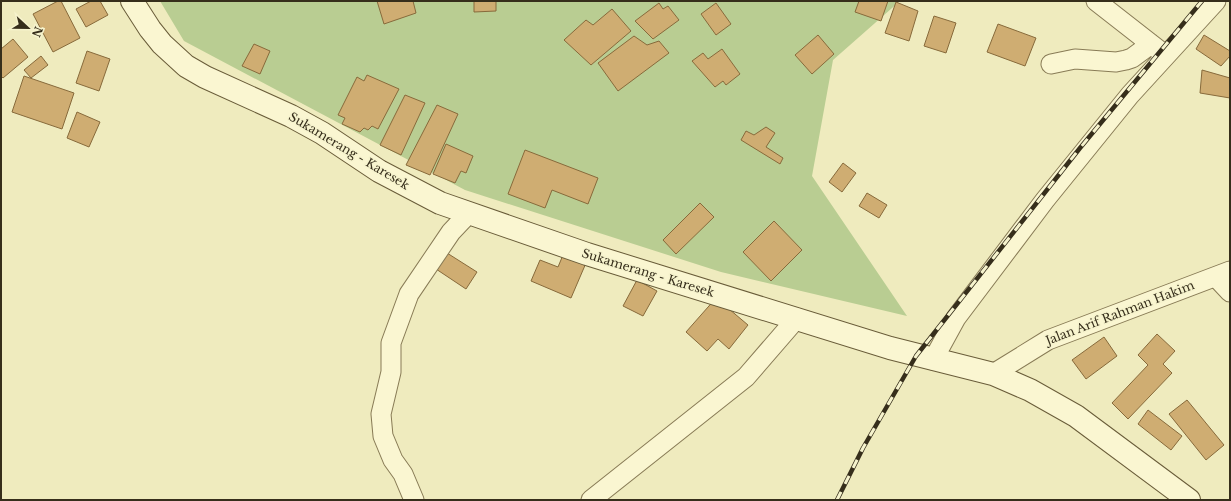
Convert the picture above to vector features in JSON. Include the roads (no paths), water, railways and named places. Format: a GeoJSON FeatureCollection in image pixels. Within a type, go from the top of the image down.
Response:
{"type":"FeatureCollection","features":[{"type":"Feature","properties":{"kind":"street","name":"Sukamerang - Karesek"},"geometry":{"type":"LineString","coordinates":[[132,1],[150,29],[162,44],[186,66],[211,80],[266,103],[291,116],[401,184],[440,203],[580,252],[890,348],[993,374],[1030,390],[1076,416],[1188,500]]}},
{"type":"Feature","properties":{"kind":"street"},"geometry":{"type":"LineString","coordinates":[[1096,1],[1167,56]]}},
{"type":"Feature","properties":{"kind":"street"},"geometry":{"type":"LineString","coordinates":[[933,360],[956,318],[1045,200],[1130,94],[1167,56],[1216,1]]}},
{"type":"Feature","properties":{"kind":"street"},"geometry":{"type":"LineString","coordinates":[[1051,64],[1075,59],[1116,62],[1126,60],[1132,58],[1151,44]]}},
{"type":"Feature","properties":{"kind":"street"},"geometry":{"type":"LineString","coordinates":[[414,500],[403,474],[393,460],[383,436],[382,414],[391,372],[391,343],[409,294],[451,232],[469,213]]}},
{"type":"Feature","properties":{"kind":"street"},"geometry":{"type":"LineString","coordinates":[[1223,274],[1230,292]]}},
{"type":"Feature","properties":{"kind":"street","name":"Jalan Arif Rahman Hakim"},"geometry":{"type":"LineString","coordinates":[[993,374],[1048,340],[1223,274]]}},
{"type":"Feature","properties":{"kind":"street"},"geometry":{"type":"LineString","coordinates":[[591,500],[746,377],[797,318]]}},
{"type":"Feature","properties":{"kind":"railway"},"geometry":{"type":"LineString","coordinates":[[837,500],[863,448],[916,356],[1080,148],[1202,1]]}}]}
